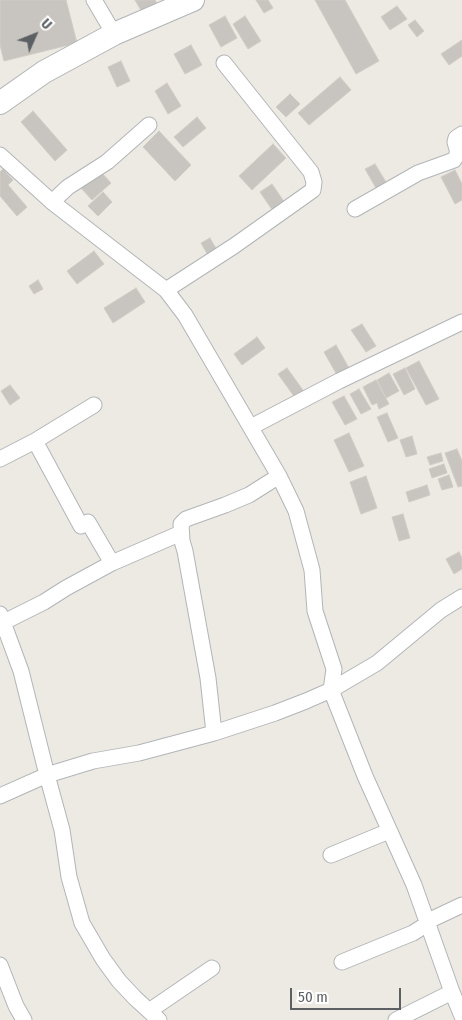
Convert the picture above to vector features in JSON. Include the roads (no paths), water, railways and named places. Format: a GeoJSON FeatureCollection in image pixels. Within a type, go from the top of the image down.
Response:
{"type":"FeatureCollection","features":[{"type":"Feature","properties":{"kind":"main road"},"geometry":{"type":"LineString","coordinates":[[0,103],[44,72],[114,34],[193,0]]}},
{"type":"Feature","properties":{"kind":"street"},"geometry":{"type":"LineString","coordinates":[[94,0],[114,34]]}},
{"type":"Feature","properties":{"kind":"street"},"geometry":{"type":"LineString","coordinates":[[166,290],[234,246],[313,190],[314,182],[311,172],[224,63]]}},
{"type":"Feature","properties":{"kind":"street"},"geometry":{"type":"LineString","coordinates":[[52,202],[68,187],[106,162],[149,125]]}},
{"type":"Feature","properties":{"kind":"street"},"geometry":{"type":"LineString","coordinates":[[355,209],[418,173],[454,160],[458,153],[455,142],[456,138],[462,134]]}},
{"type":"Feature","properties":{"kind":"street"},"geometry":{"type":"LineString","coordinates":[[0,155],[52,202],[166,290],[185,315],[279,476],[296,511],[312,570],[315,611],[334,669],[331,690],[365,776],[414,885],[462,1016]]}},
{"type":"Feature","properties":{"kind":"street"},"geometry":{"type":"LineString","coordinates":[[251,427],[339,381],[462,322]]}},
{"type":"Feature","properties":{"kind":"street"},"geometry":{"type":"LineString","coordinates":[[0,459],[35,441],[94,405]]}},
{"type":"Feature","properties":{"kind":"street"},"geometry":{"type":"LineString","coordinates":[[35,441],[81,526],[88,522],[112,563]]}},
{"type":"Feature","properties":{"kind":"street"},"geometry":{"type":"LineString","coordinates":[[214,733],[208,678],[185,550],[180,533],[181,524],[186,519],[249,494],[279,476]]}},
{"type":"Feature","properties":{"kind":"street"},"geometry":{"type":"LineString","coordinates":[[180,533],[112,563],[44,602],[2,618],[21,671],[46,775],[62,830],[69,878],[82,923],[102,959],[119,981],[154,1015],[212,968]]}},
{"type":"Feature","properties":{"kind":"street"},"geometry":{"type":"LineString","coordinates":[[0,796],[46,775],[93,761],[139,753],[214,733],[275,713],[331,690],[377,663],[440,610],[462,597]]}},
{"type":"Feature","properties":{"kind":"street"},"geometry":{"type":"LineString","coordinates":[[331,855],[389,831]]}},
{"type":"Feature","properties":{"kind":"street"},"geometry":{"type":"LineString","coordinates":[[342,962],[413,933],[427,923],[462,905]]}},
{"type":"Feature","properties":{"kind":"street"},"geometry":{"type":"LineString","coordinates":[[0,965],[16,1006],[24,1020]]}},
{"type":"Feature","properties":{"kind":"street"},"geometry":{"type":"LineString","coordinates":[[396,1020],[452,992]]}}]}
